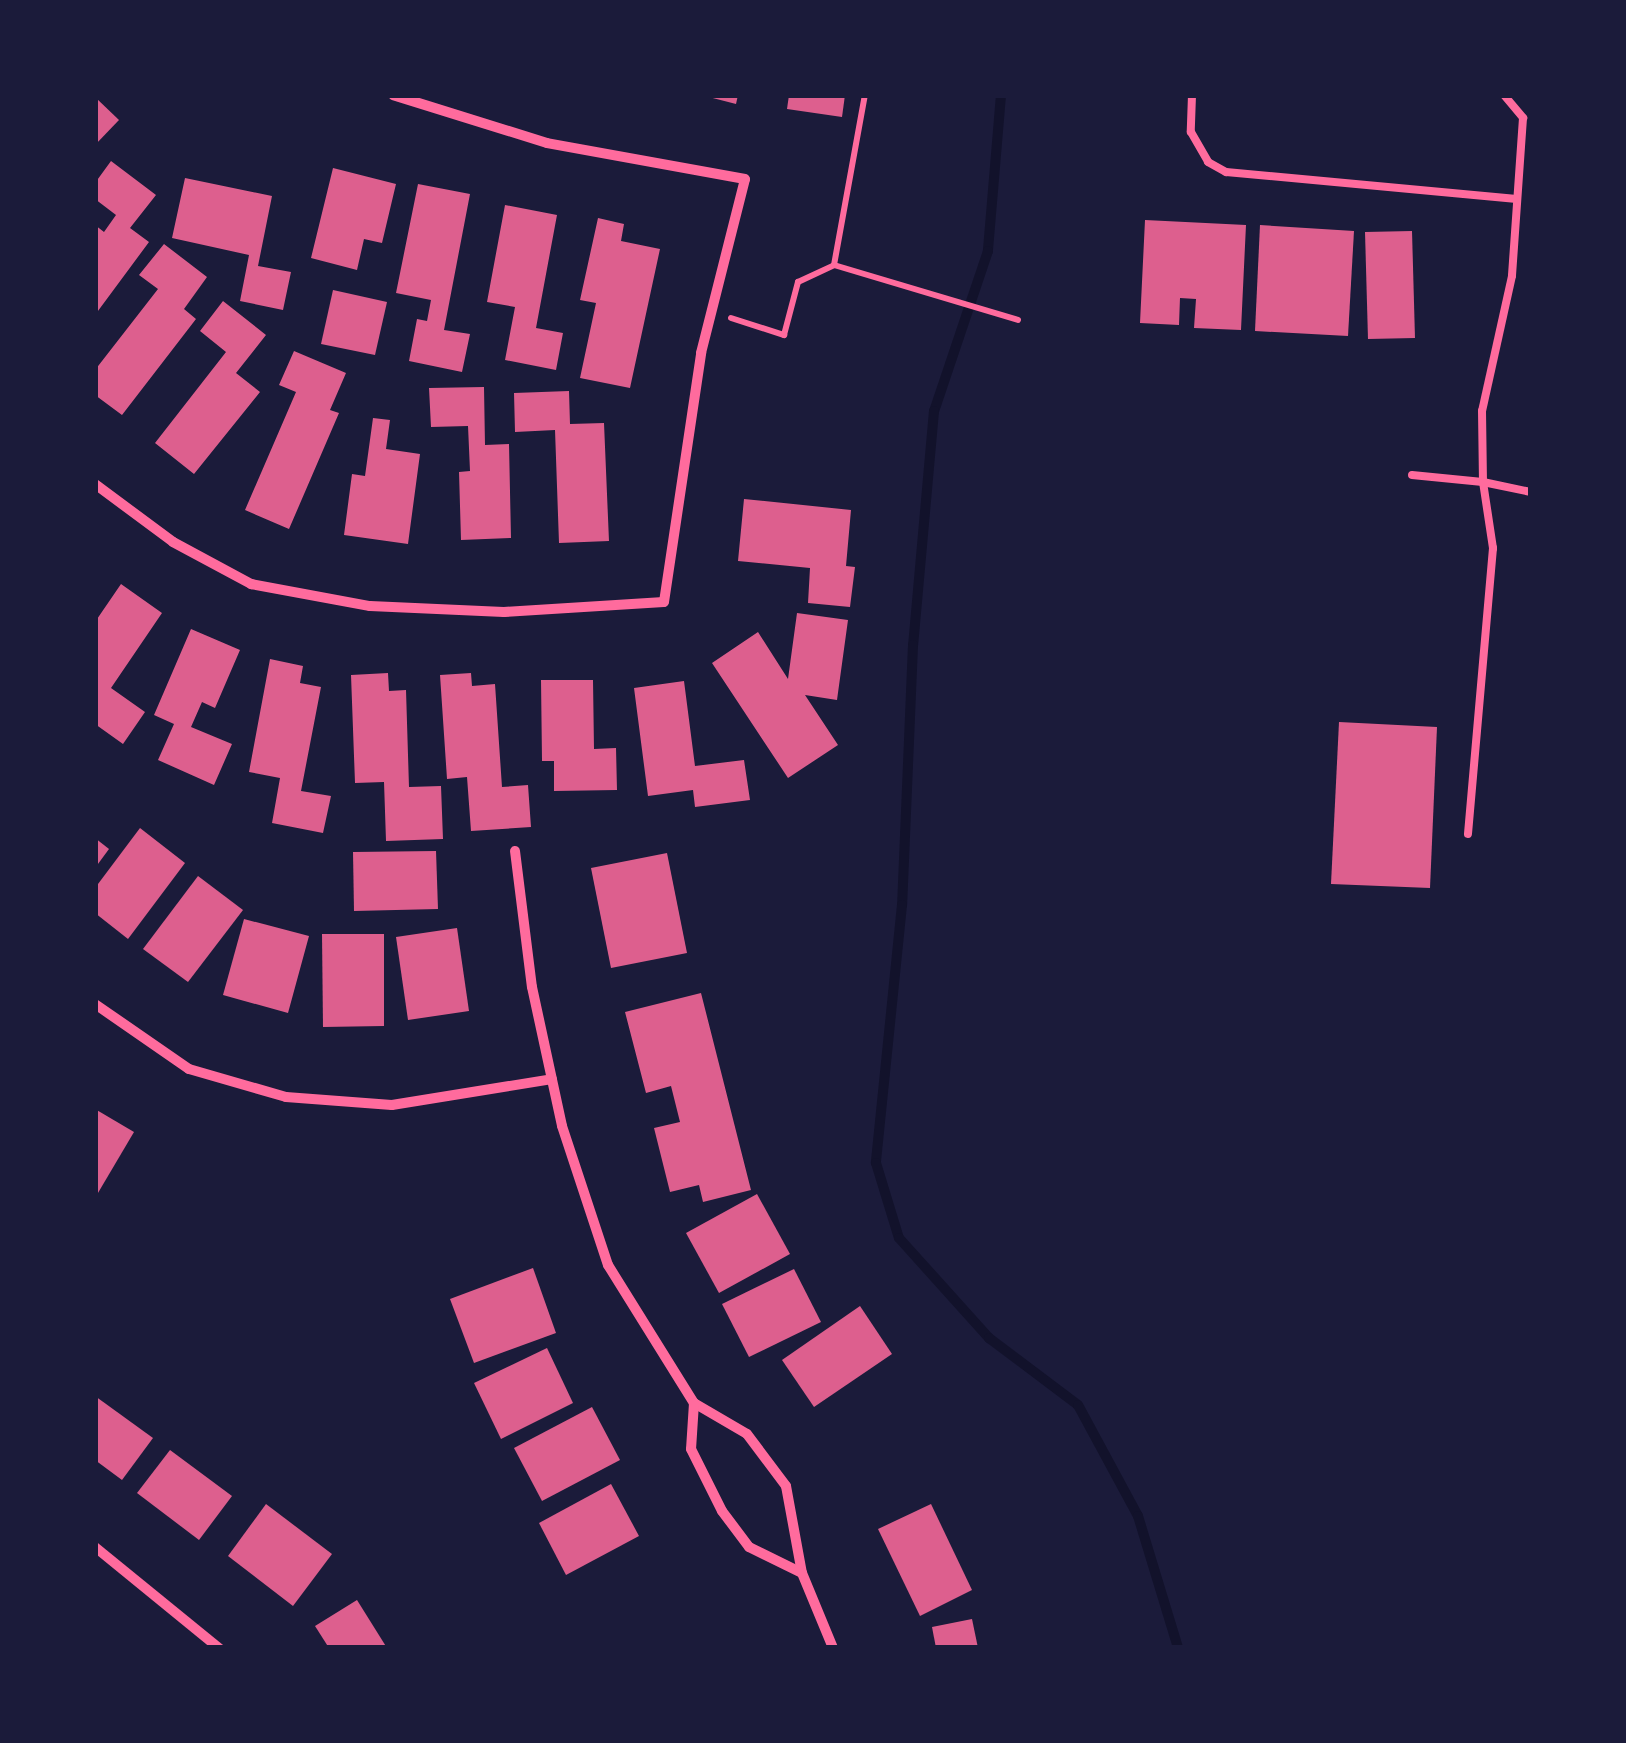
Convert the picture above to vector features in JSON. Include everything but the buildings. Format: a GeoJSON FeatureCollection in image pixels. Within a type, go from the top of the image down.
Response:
{"type":"FeatureCollection","features":[{"type":"Feature","properties":{"kind":"street"},"geometry":{"type":"LineString","coordinates":[[95,484],[173,542],[250,584],[370,606],[485,611],[664,602],[711,312],[745,178],[547,143],[393,95]]}},
{"type":"Feature","properties":{"kind":"street"},"geometry":{"type":"LineString","coordinates":[[515,851],[552,1080],[608,1265],[694,1403],[746,1434],[786,1486],[802,1573],[834,1648]]}},
{"type":"Feature","properties":{"kind":"street"},"geometry":{"type":"LineString","coordinates":[[95,1004],[189,1070],[286,1098],[392,1105],[552,1080]]}},
{"type":"Feature","properties":{"kind":"street"},"geometry":{"type":"LineString","coordinates":[[694,1403],[691,1450],[722,1511],[749,1548],[802,1573]]}},
{"type":"Feature","properties":{"kind":"street"},"geometry":{"type":"LineString","coordinates":[[95,1546],[218,1648]]}},
{"type":"Feature","properties":{"kind":"lane"},"geometry":{"type":"LineString","coordinates":[[1192,95],[1191,132],[1208,162],[1226,172],[1517,199]]}},
{"type":"Feature","properties":{"kind":"lane"},"geometry":{"type":"LineString","coordinates":[[1468,834],[1492,548],[1483,482],[1482,412],[1512,276],[1523,118],[1504,95]]}},
{"type":"Feature","properties":{"kind":"lane"},"geometry":{"type":"LineString","coordinates":[[1412,475],[1483,482],[1531,492]]}},
{"type":"Feature","properties":{"kind":"path"},"geometry":{"type":"LineString","coordinates":[[834,265],[865,95]]}},
{"type":"Feature","properties":{"kind":"path"},"geometry":{"type":"LineString","coordinates":[[711,312],[784,335],[798,282],[834,265],[1018,320]]}},
{"type":"Feature","properties":{"kind":"waterway"},"geometry":{"type":"LineString","coordinates":[[1001,95],[988,251],[934,411],[913,645],[902,905],[876,1163],[899,1238],[989,1338],[1078,1405],[1138,1516],[1178,1648]]}}]}
